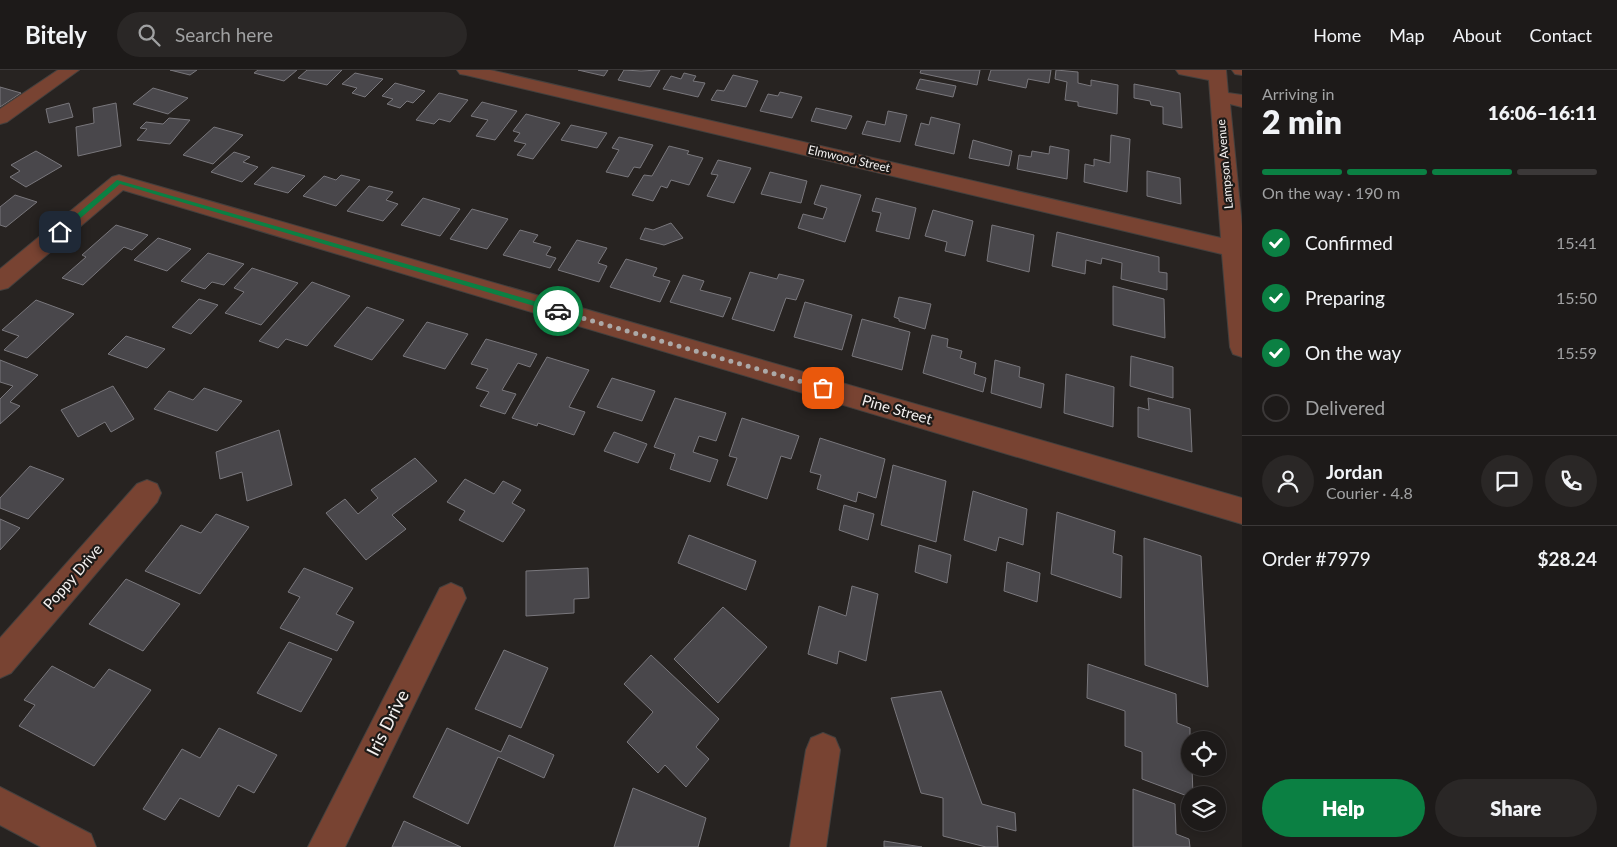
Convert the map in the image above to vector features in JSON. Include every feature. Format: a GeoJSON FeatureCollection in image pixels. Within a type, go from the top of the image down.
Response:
{"type":"FeatureCollection","features":[{"type":"Feature","properties":{"kind":"street"},"geometry":{"type":"LineString","coordinates":[[0,118],[70,70]]}},
{"type":"Feature","properties":{"kind":"street","name":"Elmwood Street"},"geometry":{"type":"LineString","coordinates":[[466,70],[1237,250]]}},
{"type":"Feature","properties":{"kind":"street"},"geometry":{"type":"LineString","coordinates":[[1185,70],[1218,81],[1242,101]]}},
{"type":"Feature","properties":{"kind":"street","name":"Lampson Avenue"},"geometry":{"type":"LineString","coordinates":[[1218,81],[1232,130],[1242,347]]}},
{"type":"Feature","properties":{"kind":"street","name":"Pine Street"},"geometry":{"type":"LineString","coordinates":[[0,282],[119,182],[1242,511]]}},
{"type":"Feature","properties":{"kind":"street","name":"Poppy Drive"},"geometry":{"type":"LineString","coordinates":[[0,662],[147,493]]}},
{"type":"Feature","properties":{"kind":"street","name":"Iris Drive"},"geometry":{"type":"LineString","coordinates":[[326,847],[450,598]]}},
{"type":"Feature","properties":{"kind":"street"},"geometry":{"type":"LineString","coordinates":[[808,847],[823,750]]}},
{"type":"Feature","properties":{"kind":"street"},"geometry":{"type":"LineString","coordinates":[[0,805],[78,847]]}},
{"type":"Feature","properties":{"kind":"building"},"geometry":{"type":"Polygon","coordinates":[[[170,70],[197,70],[190,75],[170,70]]]}},
{"type":"Feature","properties":{"kind":"building"},"geometry":{"type":"Polygon","coordinates":[[[258,70],[297,70],[284,81],[254,73],[258,70]]]}},
{"type":"Feature","properties":{"kind":"building"},"geometry":{"type":"Polygon","coordinates":[[[307,70],[342,70],[327,85],[298,78],[307,70]]]}},
{"type":"Feature","properties":{"kind":"building"},"geometry":{"type":"Polygon","coordinates":[[[578,70],[608,70],[604,76],[578,70]]]}},
{"type":"Feature","properties":{"kind":"building"},"geometry":{"type":"Polygon","coordinates":[[[624,70],[660,70],[650,87],[618,80],[624,70]]]}},
{"type":"Feature","properties":{"kind":"building"},"geometry":{"type":"Polygon","coordinates":[[[921,70],[980,70],[977,85],[920,73],[921,70]]]}},
{"type":"Feature","properties":{"kind":"building"},"geometry":{"type":"Polygon","coordinates":[[[991,70],[1051,70],[1049,83],[1028,79],[1026,88],[988,80],[991,70]]]}},
{"type":"Feature","properties":{"kind":"building"},"geometry":{"type":"Polygon","coordinates":[[[1056,70],[1078,72],[1078,83],[1091,86],[1091,80],[1118,85],[1117,114],[1078,106],[1078,102],[1065,100],[1067,82],[1055,79],[1056,70]]]}},
{"type":"Feature","properties":{"kind":"building"},"geometry":{"type":"Polygon","coordinates":[[[355,73],[383,79],[365,97],[352,93],[357,88],[342,84],[355,73]]]}},
{"type":"Feature","properties":{"kind":"building"},"geometry":{"type":"Polygon","coordinates":[[[684,73],[696,76],[693,81],[705,83],[698,97],[663,89],[671,76],[681,79],[684,73]]]}},
{"type":"Feature","properties":{"kind":"building"},"geometry":{"type":"Polygon","coordinates":[[[733,75],[758,81],[746,107],[711,100],[717,90],[724,91],[733,75]]]}},
{"type":"Feature","properties":{"kind":"building"},"geometry":{"type":"Polygon","coordinates":[[[920,79],[956,86],[953,97],[916,89],[920,79]]]}},
{"type":"Feature","properties":{"kind":"building"},"geometry":{"type":"Polygon","coordinates":[[[395,83],[425,91],[413,103],[407,101],[400,108],[387,104],[393,99],[382,96],[395,83]]]}},
{"type":"Feature","properties":{"kind":"building"},"geometry":{"type":"Polygon","coordinates":[[[1134,84],[1180,93],[1182,128],[1163,124],[1163,107],[1151,105],[1150,101],[1134,98],[1134,84]]]}},
{"type":"Feature","properties":{"kind":"building"},"geometry":{"type":"Polygon","coordinates":[[[0,87],[21,93],[0,107],[0,87]]]}},
{"type":"Feature","properties":{"kind":"building"},"geometry":{"type":"Polygon","coordinates":[[[153,88],[188,98],[168,114],[133,104],[153,88]]]}},
{"type":"Feature","properties":{"kind":"building"},"geometry":{"type":"Polygon","coordinates":[[[780,92],[802,97],[792,118],[760,111],[768,94],[778,96],[780,92]]]}},
{"type":"Feature","properties":{"kind":"building"},"geometry":{"type":"Polygon","coordinates":[[[439,93],[468,100],[450,122],[439,119],[434,124],[416,120],[439,93]]]}},
{"type":"Feature","properties":{"kind":"building"},"geometry":{"type":"Polygon","coordinates":[[[482,102],[517,111],[495,140],[476,136],[488,120],[471,116],[482,102]]]}},
{"type":"Feature","properties":{"kind":"building"},"geometry":{"type":"Polygon","coordinates":[[[69,103],[73,117],[49,123],[46,109],[69,103]]]}},
{"type":"Feature","properties":{"kind":"building"},"geometry":{"type":"Polygon","coordinates":[[[116,103],[121,146],[78,156],[76,127],[94,123],[93,108],[116,103]]]}},
{"type":"Feature","properties":{"kind":"building"},"geometry":{"type":"Polygon","coordinates":[[[816,108],[852,116],[846,129],[811,121],[816,108]]]}},
{"type":"Feature","properties":{"kind":"building"},"geometry":{"type":"Polygon","coordinates":[[[888,111],[907,115],[900,142],[862,134],[867,121],[885,125],[888,111]]]}},
{"type":"Feature","properties":{"kind":"building"},"geometry":{"type":"Polygon","coordinates":[[[526,114],[560,123],[533,159],[517,155],[526,144],[514,141],[520,133],[513,131],[526,114]]]}},
{"type":"Feature","properties":{"kind":"building"},"geometry":{"type":"Polygon","coordinates":[[[931,117],[960,124],[954,154],[915,145],[921,123],[929,125],[931,117]]]}},
{"type":"Feature","properties":{"kind":"building"},"geometry":{"type":"Polygon","coordinates":[[[169,118],[190,120],[170,144],[137,140],[147,129],[140,128],[146,122],[163,124],[169,118]]]}},
{"type":"Feature","properties":{"kind":"building"},"geometry":{"type":"Polygon","coordinates":[[[571,125],[607,133],[597,148],[561,140],[571,125]]]}},
{"type":"Feature","properties":{"kind":"building"},"geometry":{"type":"Polygon","coordinates":[[[214,127],[243,135],[213,164],[183,155],[214,127]]]}},
{"type":"Feature","properties":{"kind":"building"},"geometry":{"type":"Polygon","coordinates":[[[1111,135],[1130,139],[1127,192],[1084,182],[1085,164],[1094,166],[1094,159],[1110,163],[1111,135]]]}},
{"type":"Feature","properties":{"kind":"building"},"geometry":{"type":"Polygon","coordinates":[[[619,137],[653,145],[640,168],[634,167],[628,177],[606,172],[619,150],[612,148],[619,137]]]}},
{"type":"Feature","properties":{"kind":"building"},"geometry":{"type":"Polygon","coordinates":[[[973,140],[1012,151],[1009,166],[969,158],[973,140]]]}},
{"type":"Feature","properties":{"kind":"building"},"geometry":{"type":"Polygon","coordinates":[[[669,146],[689,151],[687,154],[703,158],[689,185],[671,180],[667,188],[661,186],[653,201],[632,195],[644,175],[652,176],[669,146]]]}},
{"type":"Feature","properties":{"kind":"building"},"geometry":{"type":"Polygon","coordinates":[[[1050,146],[1069,150],[1067,179],[1017,169],[1019,155],[1031,157],[1032,151],[1049,154],[1050,146]]]}},
{"type":"Feature","properties":{"kind":"building"},"geometry":{"type":"Polygon","coordinates":[[[36,151],[62,166],[26,187],[10,177],[20,171],[11,165],[36,151]]]}},
{"type":"Feature","properties":{"kind":"building"},"geometry":{"type":"Polygon","coordinates":[[[234,152],[250,157],[243,162],[258,167],[242,182],[211,172],[234,152]]]}},
{"type":"Feature","properties":{"kind":"building"},"geometry":{"type":"Polygon","coordinates":[[[718,160],[751,168],[734,203],[707,196],[718,175],[711,174],[718,160]]]}},
{"type":"Feature","properties":{"kind":"building"},"geometry":{"type":"Polygon","coordinates":[[[272,167],[305,176],[288,193],[254,184],[272,167]]]}},
{"type":"Feature","properties":{"kind":"building"},"geometry":{"type":"Polygon","coordinates":[[[1147,171],[1180,178],[1181,204],[1147,196],[1147,171]]]}},
{"type":"Feature","properties":{"kind":"building"},"geometry":{"type":"Polygon","coordinates":[[[770,172],[807,181],[801,203],[761,194],[770,172]]]}},
{"type":"Feature","properties":{"kind":"building"},"geometry":{"type":"Polygon","coordinates":[[[341,175],[360,180],[336,206],[303,196],[324,176],[336,180],[341,175]]]}},
{"type":"Feature","properties":{"kind":"building"},"geometry":{"type":"Polygon","coordinates":[[[821,185],[861,195],[845,242],[798,228],[803,214],[823,219],[827,208],[814,204],[821,185]]]}},
{"type":"Feature","properties":{"kind":"building"},"geometry":{"type":"Polygon","coordinates":[[[369,186],[393,192],[386,200],[398,204],[383,221],[347,211],[369,186]]]}},
{"type":"Feature","properties":{"kind":"building"},"geometry":{"type":"Polygon","coordinates":[[[15,195],[37,202],[6,227],[0,225],[0,207],[15,195]]]}},
{"type":"Feature","properties":{"kind":"building"},"geometry":{"type":"Polygon","coordinates":[[[423,198],[460,209],[440,236],[401,225],[423,198]]]}},
{"type":"Feature","properties":{"kind":"building"},"geometry":{"type":"Polygon","coordinates":[[[876,198],[916,208],[909,239],[876,231],[881,213],[872,211],[876,198]]]}},
{"type":"Feature","properties":{"kind":"building"},"geometry":{"type":"Polygon","coordinates":[[[472,209],[508,219],[487,249],[450,239],[472,209]]]}},
{"type":"Feature","properties":{"kind":"building"},"geometry":{"type":"Polygon","coordinates":[[[933,210],[973,221],[965,256],[945,251],[947,242],[925,236],[933,210]]]}},
{"type":"Feature","properties":{"kind":"building"},"geometry":{"type":"Polygon","coordinates":[[[671,223],[683,238],[664,245],[640,239],[645,228],[653,230],[671,223]]]}},
{"type":"Feature","properties":{"kind":"building"},"geometry":{"type":"Polygon","coordinates":[[[116,225],[148,235],[132,250],[124,247],[83,285],[62,278],[86,257],[82,255],[116,225]]]}},
{"type":"Feature","properties":{"kind":"building"},"geometry":{"type":"Polygon","coordinates":[[[992,225],[1034,235],[1029,272],[987,261],[992,225]]]}},
{"type":"Feature","properties":{"kind":"building"},"geometry":{"type":"Polygon","coordinates":[[[520,230],[538,235],[533,242],[551,247],[546,255],[556,258],[550,268],[503,255],[520,230]]]}},
{"type":"Feature","properties":{"kind":"building"},"geometry":{"type":"Polygon","coordinates":[[[1057,232],[1159,257],[1159,272],[1167,273],[1167,290],[1121,279],[1122,263],[1102,258],[1101,264],[1086,260],[1085,274],[1052,266],[1057,232]]]}},
{"type":"Feature","properties":{"kind":"building"},"geometry":{"type":"Polygon","coordinates":[[[158,238],[191,249],[167,271],[134,260],[158,238]]]}},
{"type":"Feature","properties":{"kind":"building"},"geometry":{"type":"Polygon","coordinates":[[[577,240],[607,248],[598,263],[607,266],[599,282],[558,270],[577,240]]]}},
{"type":"Feature","properties":{"kind":"building"},"geometry":{"type":"Polygon","coordinates":[[[208,253],[244,264],[224,285],[212,282],[205,289],[181,281],[208,253]]]}},
{"type":"Feature","properties":{"kind":"building"},"geometry":{"type":"Polygon","coordinates":[[[626,259],[657,268],[653,276],[670,281],[660,302],[610,287],[626,259]]]}},
{"type":"Feature","properties":{"kind":"building"},"geometry":{"type":"Polygon","coordinates":[[[252,268],[298,283],[261,325],[225,313],[244,292],[234,288],[252,268]]]}},
{"type":"Feature","properties":{"kind":"building"},"geometry":{"type":"Polygon","coordinates":[[[750,272],[777,279],[779,274],[804,280],[796,300],[786,298],[774,331],[732,319],[750,272]]]}},
{"type":"Feature","properties":{"kind":"building"},"geometry":{"type":"Polygon","coordinates":[[[683,275],[704,281],[700,290],[731,298],[723,317],[670,302],[683,275]]]}},
{"type":"Feature","properties":{"kind":"building"},"geometry":{"type":"Polygon","coordinates":[[[312,282],[350,296],[307,346],[286,339],[278,348],[259,341],[312,282]]]}},
{"type":"Feature","properties":{"kind":"building"},"geometry":{"type":"Polygon","coordinates":[[[1113,286],[1164,299],[1165,338],[1113,325],[1113,286]]]}},
{"type":"Feature","properties":{"kind":"building"},"geometry":{"type":"Polygon","coordinates":[[[899,297],[931,304],[925,329],[899,321],[899,319],[894,317],[899,297]]]}},
{"type":"Feature","properties":{"kind":"building"},"geometry":{"type":"Polygon","coordinates":[[[199,299],[218,305],[191,334],[172,327],[199,299]]]}},
{"type":"Feature","properties":{"kind":"building"},"geometry":{"type":"Polygon","coordinates":[[[36,300],[74,314],[27,358],[4,350],[19,336],[2,330],[36,300]]]}},
{"type":"Feature","properties":{"kind":"building"},"geometry":{"type":"Polygon","coordinates":[[[805,302],[852,315],[842,350],[794,337],[805,302]]]}},
{"type":"Feature","properties":{"kind":"building"},"geometry":{"type":"Polygon","coordinates":[[[367,307],[404,320],[372,360],[334,346],[367,307]]]}},
{"type":"Feature","properties":{"kind":"building"},"geometry":{"type":"Polygon","coordinates":[[[862,319],[910,332],[902,370],[852,356],[862,319]]]}},
{"type":"Feature","properties":{"kind":"building"},"geometry":{"type":"Polygon","coordinates":[[[427,322],[468,334],[445,369],[403,356],[427,322]]]}},
{"type":"Feature","properties":{"kind":"building"},"geometry":{"type":"Polygon","coordinates":[[[932,335],[948,339],[947,347],[962,351],[960,358],[976,363],[974,374],[986,378],[983,392],[923,373],[932,335]]]}},
{"type":"Feature","properties":{"kind":"building"},"geometry":{"type":"Polygon","coordinates":[[[126,336],[165,349],[147,368],[108,354],[126,336]]]}},
{"type":"Feature","properties":{"kind":"building"},"geometry":{"type":"Polygon","coordinates":[[[486,339],[537,354],[530,367],[518,363],[502,390],[516,394],[505,414],[480,406],[489,392],[476,388],[488,369],[471,364],[486,339]]]}},
{"type":"Feature","properties":{"kind":"building"},"geometry":{"type":"Polygon","coordinates":[[[1131,356],[1173,367],[1173,398],[1130,386],[1131,356]]]}},
{"type":"Feature","properties":{"kind":"building"},"geometry":{"type":"Polygon","coordinates":[[[547,357],[589,370],[569,407],[585,412],[574,435],[538,423],[537,426],[512,418],[547,357]]]}},
{"type":"Feature","properties":{"kind":"building"},"geometry":{"type":"Polygon","coordinates":[[[0,360],[38,375],[10,402],[20,406],[0,424],[0,399],[13,386],[0,382],[0,360]]]}},
{"type":"Feature","properties":{"kind":"building"},"geometry":{"type":"Polygon","coordinates":[[[995,360],[1020,367],[1019,377],[1044,384],[1041,408],[991,393],[995,360]]]}},
{"type":"Feature","properties":{"kind":"building"},"geometry":{"type":"Polygon","coordinates":[[[1066,374],[1114,387],[1113,427],[1064,413],[1066,374]]]}},
{"type":"Feature","properties":{"kind":"building"},"geometry":{"type":"Polygon","coordinates":[[[612,378],[655,391],[642,421],[597,407],[612,378]]]}},
{"type":"Feature","properties":{"kind":"building"},"geometry":{"type":"Polygon","coordinates":[[[113,386],[134,419],[111,432],[105,422],[78,437],[61,410],[113,386]]]}},
{"type":"Feature","properties":{"kind":"building"},"geometry":{"type":"Polygon","coordinates":[[[204,388],[242,401],[217,431],[154,409],[169,391],[193,400],[204,388]]]}},
{"type":"Feature","properties":{"kind":"building"},"geometry":{"type":"Polygon","coordinates":[[[675,398],[726,413],[716,441],[699,436],[693,452],[718,460],[710,482],[670,469],[675,454],[654,447],[675,398]]]}},
{"type":"Feature","properties":{"kind":"building"},"geometry":{"type":"Polygon","coordinates":[[[1148,398],[1190,409],[1192,452],[1138,437],[1138,407],[1149,410],[1148,398]]]}},
{"type":"Feature","properties":{"kind":"building"},"geometry":{"type":"Polygon","coordinates":[[[742,418],[799,436],[791,459],[781,456],[767,499],[727,485],[737,458],[729,456],[742,418]]]}},
{"type":"Feature","properties":{"kind":"building"},"geometry":{"type":"Polygon","coordinates":[[[279,430],[292,485],[247,501],[242,472],[220,479],[216,452],[279,430]]]}},
{"type":"Feature","properties":{"kind":"building"},"geometry":{"type":"Polygon","coordinates":[[[614,432],[647,444],[638,463],[604,451],[614,432]]]}},
{"type":"Feature","properties":{"kind":"building"},"geometry":{"type":"Polygon","coordinates":[[[820,438],[885,459],[876,498],[858,492],[856,502],[817,489],[821,475],[810,472],[820,438]]]}},
{"type":"Feature","properties":{"kind":"building"},"geometry":{"type":"Polygon","coordinates":[[[415,458],[437,481],[392,515],[406,529],[366,560],[326,513],[345,499],[358,514],[378,498],[371,490],[415,458]]]}},
{"type":"Feature","properties":{"kind":"building"},"geometry":{"type":"Polygon","coordinates":[[[893,465],[946,481],[936,542],[881,525],[893,465]]]}},
{"type":"Feature","properties":{"kind":"building"},"geometry":{"type":"Polygon","coordinates":[[[30,466],[64,479],[28,519],[0,508],[0,498],[30,466]]]}},
{"type":"Feature","properties":{"kind":"building"},"geometry":{"type":"Polygon","coordinates":[[[465,479],[494,494],[503,481],[521,490],[512,503],[525,510],[503,542],[459,520],[465,511],[447,502],[465,479]]]}},
{"type":"Feature","properties":{"kind":"building"},"geometry":{"type":"Polygon","coordinates":[[[973,491],[1027,509],[1023,545],[999,537],[996,551],[964,540],[973,491]]]}},
{"type":"Feature","properties":{"kind":"building"},"geometry":{"type":"Polygon","coordinates":[[[844,505],[874,514],[868,540],[839,530],[844,505]]]}},
{"type":"Feature","properties":{"kind":"building"},"geometry":{"type":"Polygon","coordinates":[[[1057,512],[1115,531],[1113,553],[1122,556],[1121,598],[1051,574],[1057,512]]]}},
{"type":"Feature","properties":{"kind":"building"},"geometry":{"type":"Polygon","coordinates":[[[216,514],[249,527],[200,594],[145,571],[181,525],[201,533],[216,514]]]}},
{"type":"Feature","properties":{"kind":"building"},"geometry":{"type":"Polygon","coordinates":[[[0,519],[20,528],[0,550],[0,519]]]}},
{"type":"Feature","properties":{"kind":"building"},"geometry":{"type":"Polygon","coordinates":[[[689,535],[756,561],[746,590],[678,563],[689,535]]]}},
{"type":"Feature","properties":{"kind":"building"},"geometry":{"type":"Polygon","coordinates":[[[1144,538],[1201,556],[1208,687],[1145,665],[1144,538]]]}},
{"type":"Feature","properties":{"kind":"building"},"geometry":{"type":"Polygon","coordinates":[[[919,545],[951,555],[947,583],[915,572],[919,545]]]}},
{"type":"Feature","properties":{"kind":"building"},"geometry":{"type":"Polygon","coordinates":[[[1007,562],[1040,573],[1037,602],[1004,591],[1007,562]]]}},
{"type":"Feature","properties":{"kind":"building"},"geometry":{"type":"Polygon","coordinates":[[[304,568],[353,588],[336,614],[354,622],[337,651],[280,628],[300,597],[288,592],[304,568]]]}},
{"type":"Feature","properties":{"kind":"building"},"geometry":{"type":"Polygon","coordinates":[[[588,568],[589,598],[574,599],[574,613],[526,616],[526,571],[588,568]]]}},
{"type":"Feature","properties":{"kind":"building"},"geometry":{"type":"Polygon","coordinates":[[[126,579],[180,604],[143,651],[89,624],[126,579]]]}},
{"type":"Feature","properties":{"kind":"building"},"geometry":{"type":"Polygon","coordinates":[[[852,586],[878,594],[866,661],[839,651],[837,664],[808,654],[819,606],[846,616],[852,586]]]}},
{"type":"Feature","properties":{"kind":"building"},"geometry":{"type":"Polygon","coordinates":[[[723,607],[767,647],[718,703],[674,659],[723,607]]]}},
{"type":"Feature","properties":{"kind":"building"},"geometry":{"type":"Polygon","coordinates":[[[289,642],[332,659],[301,712],[257,693],[289,642]]]}},
{"type":"Feature","properties":{"kind":"building"},"geometry":{"type":"Polygon","coordinates":[[[504,650],[548,668],[521,728],[475,709],[504,650]]]}},
{"type":"Feature","properties":{"kind":"building"},"geometry":{"type":"Polygon","coordinates":[[[651,655],[719,719],[696,747],[709,759],[686,787],[665,765],[658,773],[627,742],[653,712],[624,684],[651,655]]]}},
{"type":"Feature","properties":{"kind":"building"},"geometry":{"type":"Polygon","coordinates":[[[1088,664],[1176,694],[1177,723],[1190,728],[1190,731],[1181,731],[1181,776],[1192,776],[1193,786],[1181,786],[1181,794],[1142,779],[1142,752],[1125,746],[1125,711],[1087,698],[1088,664]]]}},
{"type":"Feature","properties":{"kind":"building"},"geometry":{"type":"Polygon","coordinates":[[[52,666],[94,688],[109,669],[151,690],[94,766],[19,726],[35,705],[24,700],[52,666]]]}},
{"type":"Feature","properties":{"kind":"building"},"geometry":{"type":"Polygon","coordinates":[[[941,691],[982,804],[1015,813],[1016,831],[997,826],[998,847],[986,847],[943,836],[943,798],[921,793],[891,698],[941,691]]]}},
{"type":"Feature","properties":{"kind":"building"},"geometry":{"type":"Polygon","coordinates":[[[219,728],[277,755],[254,793],[238,785],[219,817],[180,798],[165,820],[143,809],[182,749],[200,758],[219,728]]]}},
{"type":"Feature","properties":{"kind":"building"},"geometry":{"type":"Polygon","coordinates":[[[447,728],[501,752],[509,735],[554,755],[544,778],[498,757],[468,824],[413,797],[447,728]]]}},
{"type":"Feature","properties":{"kind":"building"},"geometry":{"type":"Polygon","coordinates":[[[633,788],[706,818],[698,847],[614,847],[633,788]]]}},
{"type":"Feature","properties":{"kind":"building"},"geometry":{"type":"Polygon","coordinates":[[[1133,789],[1175,804],[1176,834],[1189,839],[1190,847],[1133,847],[1133,789]]]}},
{"type":"Feature","properties":{"kind":"building"},"geometry":{"type":"Polygon","coordinates":[[[404,821],[461,847],[392,847],[404,821]]]}},
{"type":"Feature","properties":{"kind":"building"},"geometry":{"type":"Polygon","coordinates":[[[884,841],[922,847],[884,847],[884,841]]]}},
{"type":"Feature","properties":{"kind":"way so far"},"geometry":{"type":"LineString","coordinates":[[558,311],[823,388]]}},
{"type":"Feature","properties":{"kind":"route"},"geometry":{"type":"LineString","coordinates":[[60,232],[119,182],[558,311]]}}]}
